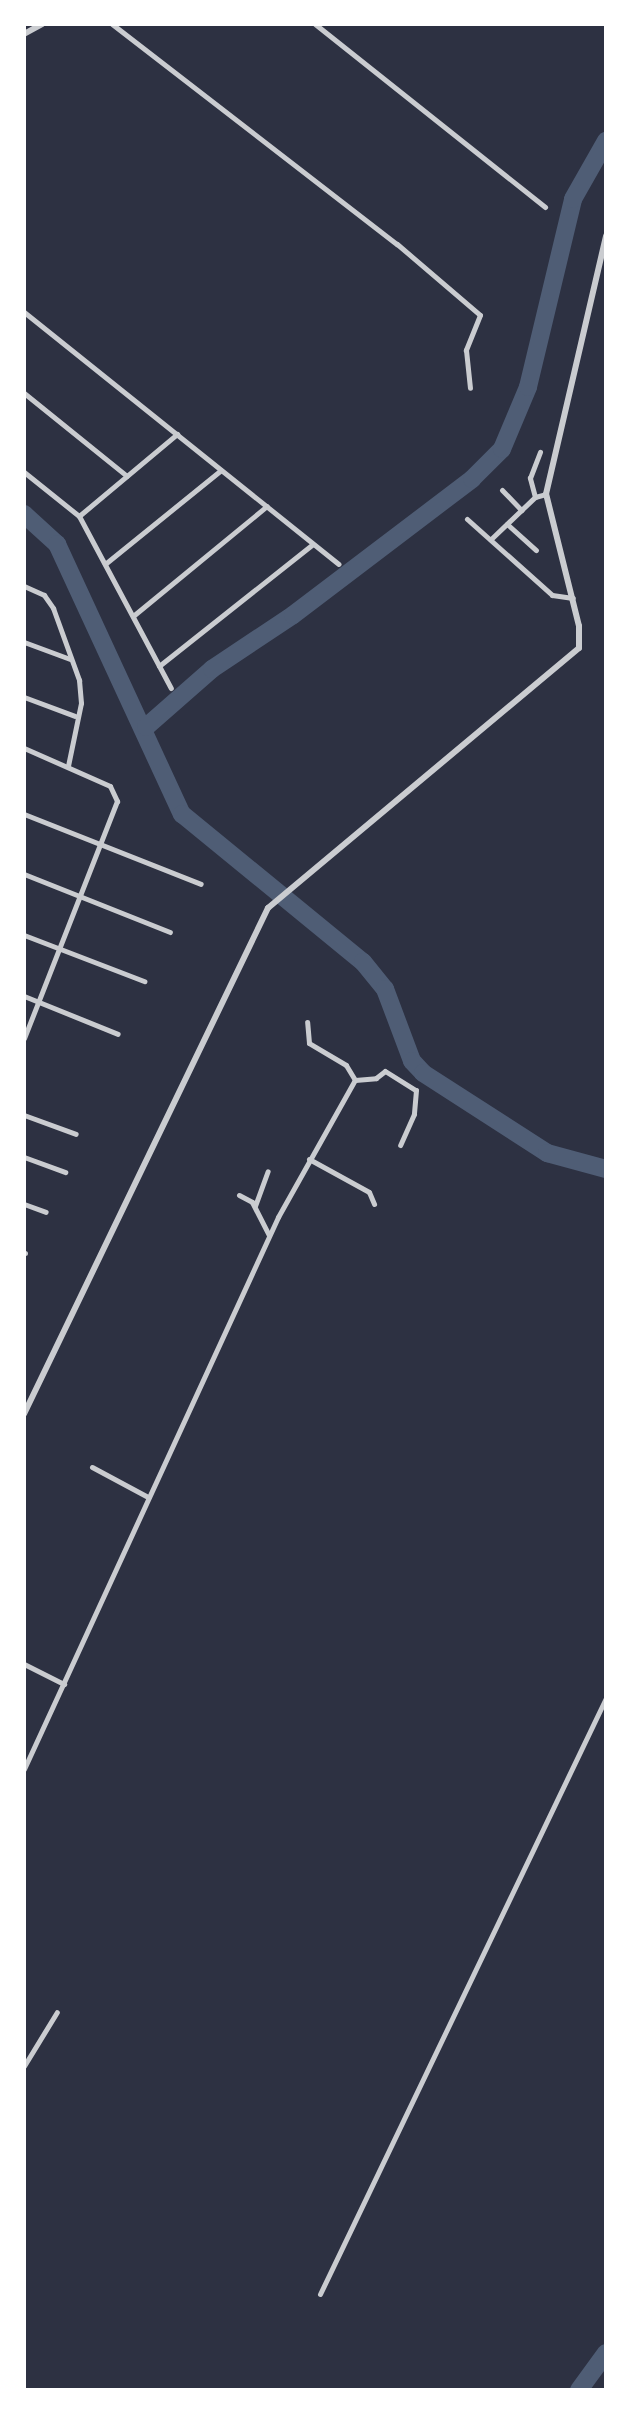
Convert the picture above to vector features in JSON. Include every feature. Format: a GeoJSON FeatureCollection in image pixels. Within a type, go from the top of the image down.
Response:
{"type":"FeatureCollection","features":[{"type":"Feature","properties":{"kind":"street"},"geometry":{"type":"LineString","coordinates":[[24,34],[42,24]]}},
{"type":"Feature","properties":{"kind":"street"},"geometry":{"type":"LineString","coordinates":[[112,24],[397,244],[480,315],[466,350],[470,388]]}},
{"type":"Feature","properties":{"kind":"street"},"geometry":{"type":"LineString","coordinates":[[315,24],[545,207]]}},
{"type":"Feature","properties":{"kind":"street"},"geometry":{"type":"LineString","coordinates":[[24,1414],[268,908],[288,888],[579,648],[574,598],[546,494],[606,236]]}},
{"type":"Feature","properties":{"kind":"street"},"geometry":{"type":"LineString","coordinates":[[24,312],[338,564]]}},
{"type":"Feature","properties":{"kind":"street"},"geometry":{"type":"LineString","coordinates":[[24,393],[127,476]]}},
{"type":"Feature","properties":{"kind":"street"},"geometry":{"type":"LineString","coordinates":[[79,516],[177,434]]}},
{"type":"Feature","properties":{"kind":"street"},"geometry":{"type":"LineString","coordinates":[[535,497],[530,478],[540,452]]}},
{"type":"Feature","properties":{"kind":"street"},"geometry":{"type":"LineString","coordinates":[[105,564],[221,470]]}},
{"type":"Feature","properties":{"kind":"street"},"geometry":{"type":"LineString","coordinates":[[24,472],[79,516],[171,688]]}},
{"type":"Feature","properties":{"kind":"street"},"geometry":{"type":"LineString","coordinates":[[502,490],[521,510]]}},
{"type":"Feature","properties":{"kind":"street"},"geometry":{"type":"LineString","coordinates":[[491,539],[535,497],[546,494]]}},
{"type":"Feature","properties":{"kind":"street"},"geometry":{"type":"LineString","coordinates":[[133,616],[267,506]]}},
{"type":"Feature","properties":{"kind":"street"},"geometry":{"type":"LineString","coordinates":[[467,519],[552,595],[574,598]]}},
{"type":"Feature","properties":{"kind":"street"},"geometry":{"type":"LineString","coordinates":[[507,524],[536,550]]}},
{"type":"Feature","properties":{"kind":"street"},"geometry":{"type":"LineString","coordinates":[[159,666],[313,544]]}},
{"type":"Feature","properties":{"kind":"street"},"geometry":{"type":"LineString","coordinates":[[24,586],[44,595],[53,608],[82,693],[68,766]]}},
{"type":"Feature","properties":{"kind":"street"},"geometry":{"type":"LineString","coordinates":[[24,642],[70,659]]}},
{"type":"Feature","properties":{"kind":"street"},"geometry":{"type":"LineString","coordinates":[[24,697],[76,717]]}},
{"type":"Feature","properties":{"kind":"street"},"geometry":{"type":"LineString","coordinates":[[24,748],[68,766],[117,792],[100,845],[24,1038]]}},
{"type":"Feature","properties":{"kind":"street"},"geometry":{"type":"LineString","coordinates":[[24,814],[201,884]]}},
{"type":"Feature","properties":{"kind":"street"},"geometry":{"type":"LineString","coordinates":[[24,874],[170,932]]}},
{"type":"Feature","properties":{"kind":"street"},"geometry":{"type":"LineString","coordinates":[[24,935],[144,981]]}},
{"type":"Feature","properties":{"kind":"street"},"geometry":{"type":"LineString","coordinates":[[24,996],[118,1034]]}},
{"type":"Feature","properties":{"kind":"street"},"geometry":{"type":"LineString","coordinates":[[307,1022],[309,1043],[346,1065],[355,1080]]}},
{"type":"Feature","properties":{"kind":"street"},"geometry":{"type":"LineString","coordinates":[[355,1080],[376,1078],[385,1071],[416,1090],[414,1114],[400,1145]]}},
{"type":"Feature","properties":{"kind":"street"},"geometry":{"type":"LineString","coordinates":[[25,1766],[269,1236],[355,1080]]}},
{"type":"Feature","properties":{"kind":"street"},"geometry":{"type":"LineString","coordinates":[[24,1115],[76,1134]]}},
{"type":"Feature","properties":{"kind":"street"},"geometry":{"type":"LineString","coordinates":[[24,1157],[65,1172]]}},
{"type":"Feature","properties":{"kind":"street"},"geometry":{"type":"LineString","coordinates":[[309,1159],[369,1192],[374,1204]]}},
{"type":"Feature","properties":{"kind":"street"},"geometry":{"type":"LineString","coordinates":[[255,1206],[268,1171]]}},
{"type":"Feature","properties":{"kind":"street"},"geometry":{"type":"LineString","coordinates":[[239,1195],[255,1206],[269,1236]]}},
{"type":"Feature","properties":{"kind":"street"},"geometry":{"type":"LineString","coordinates":[[24,1204],[46,1212]]}},
{"type":"Feature","properties":{"kind":"street"},"geometry":{"type":"LineString","coordinates":[[92,1467],[148,1497]]}},
{"type":"Feature","properties":{"kind":"street"},"geometry":{"type":"LineString","coordinates":[[24,1664],[64,1684]]}},
{"type":"Feature","properties":{"kind":"street"},"geometry":{"type":"LineString","coordinates":[[320,2294],[606,1698]]}},
{"type":"Feature","properties":{"kind":"street"},"geometry":{"type":"LineString","coordinates":[[24,2066],[57,2012]]}},
{"type":"Feature","properties":{"kind":"waterway"},"geometry":{"type":"LineString","coordinates":[[146,727],[212,669],[293,615],[472,479],[502,449],[528,387],[573,199],[606,141]]}},
{"type":"Feature","properties":{"kind":"waterway"},"geometry":{"type":"LineString","coordinates":[[24,514],[57,544],[182,814],[363,962],[385,989],[412,1061],[423,1073],[547,1153],[606,1169]]}},
{"type":"Feature","properties":{"kind":"waterway"},"geometry":{"type":"LineString","coordinates":[[579,2390],[606,2353]]}}]}
